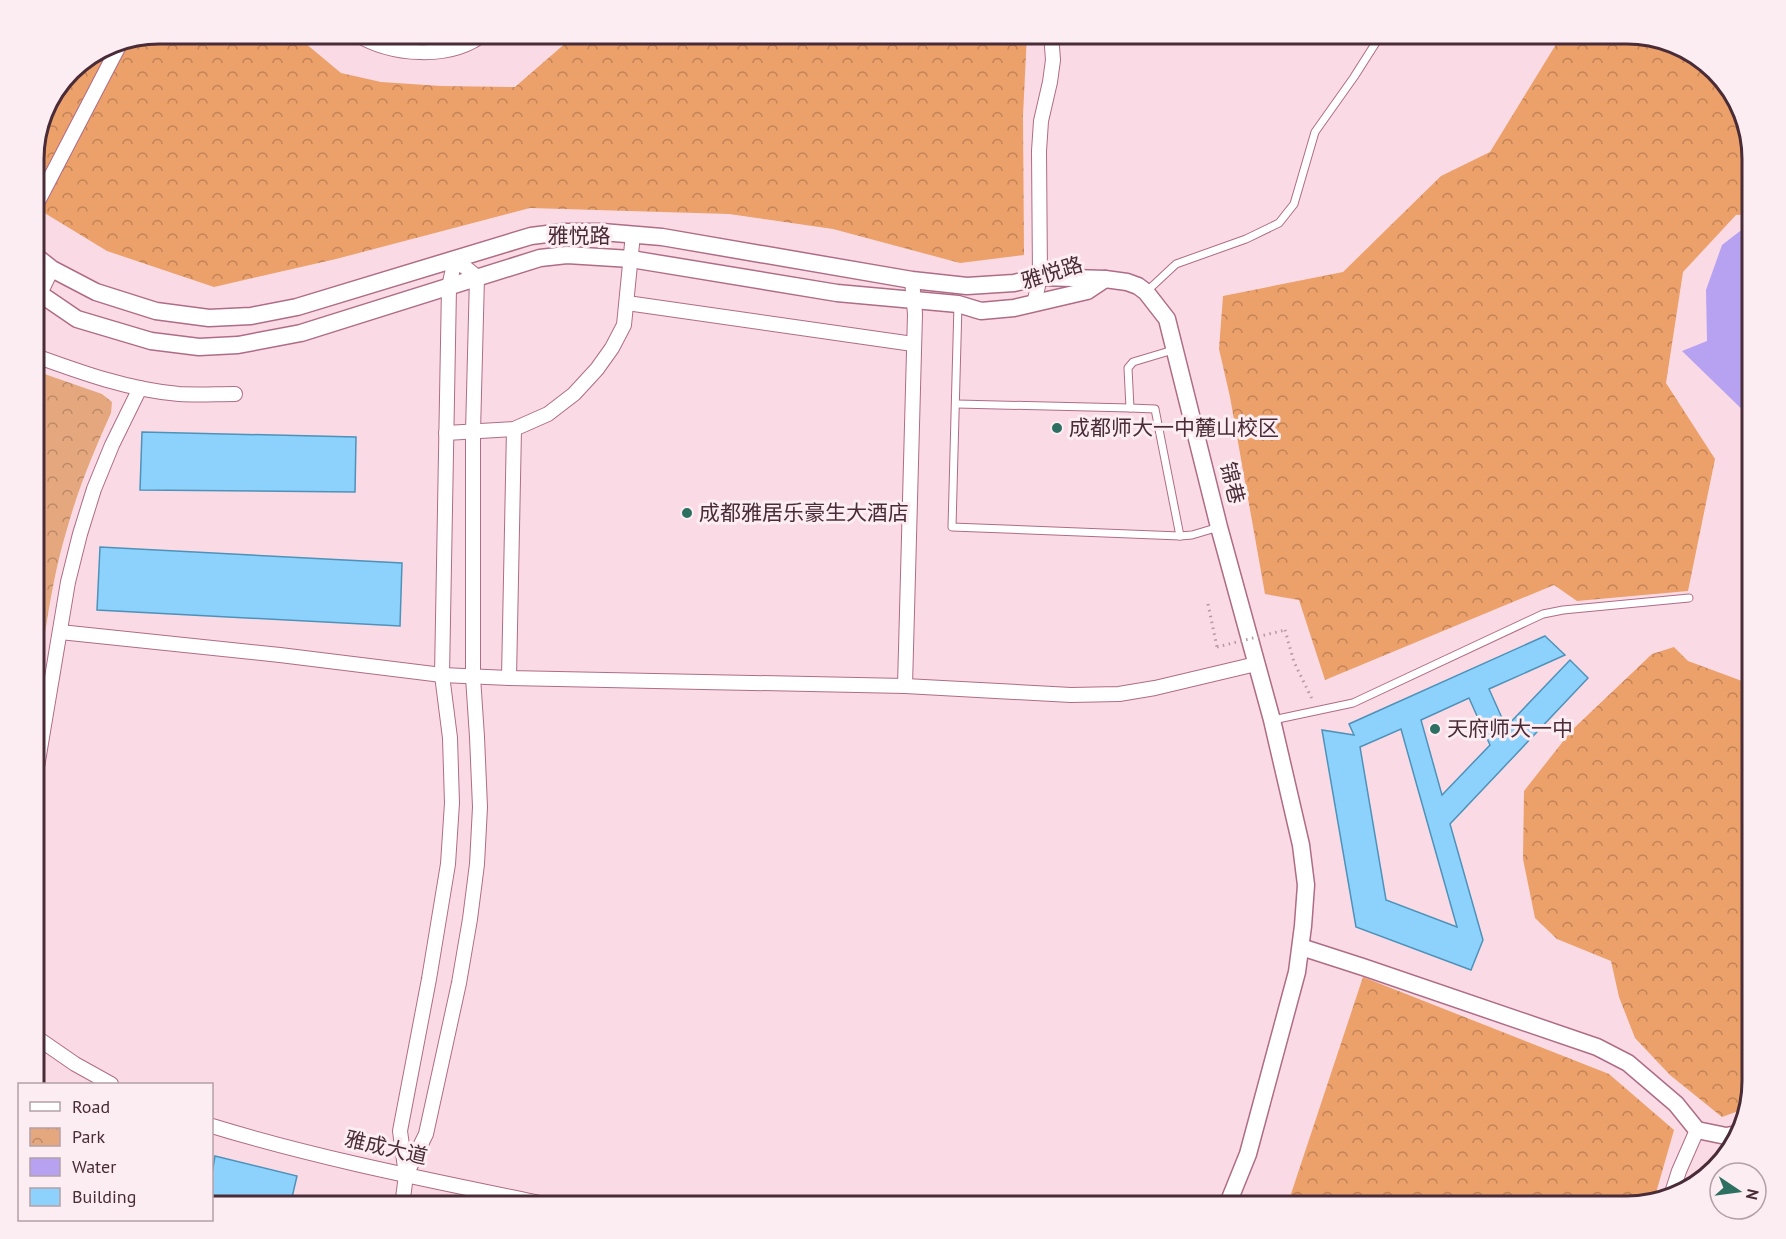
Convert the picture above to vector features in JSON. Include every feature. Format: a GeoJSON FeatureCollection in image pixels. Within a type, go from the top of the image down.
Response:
{"type":"FeatureCollection","features":[{"type":"Feature","properties":{"kind":"street"},"geometry":{"type":"LineString","coordinates":[[382,44],[430,53],[458,48],[465,44]]}},
{"type":"Feature","properties":{"kind":"street"},"geometry":{"type":"LineString","coordinates":[[1034,304],[1040,277],[1039,151],[1041,121],[1050,82],[1053,60],[1052,44]]}},
{"type":"Feature","properties":{"kind":"street"},"geometry":{"type":"LineString","coordinates":[[44,190],[116,52]]}},
{"type":"Feature","properties":{"kind":"street","name":"锦巷"},"geometry":{"type":"LineString","coordinates":[[52,269],[96,292],[156,311],[209,318],[251,316],[297,307],[531,236],[563,232],[602,232],[662,237],[912,280],[967,286],[1014,283],[1040,277],[1106,279],[1127,282],[1146,292],[1167,319],[1272,720],[1302,855],[1306,885],[1297,972],[1248,1154],[1231,1196]]}},
{"type":"Feature","properties":{"kind":"street"},"geometry":{"type":"LineString","coordinates":[[446,433],[514,429],[548,414],[574,394],[597,369],[612,348],[624,325],[633,234]]}},
{"type":"Feature","properties":{"kind":"street","name":"雅悦路"},"geometry":{"type":"LineString","coordinates":[[44,301],[77,319],[151,341],[199,346],[238,345],[301,333],[540,258],[567,255],[631,260],[837,293],[958,304],[981,310],[1014,308],[1087,291],[1106,279]]}},
{"type":"Feature","properties":{"kind":"street"},"geometry":{"type":"LineString","coordinates":[[403,1196],[406,1175],[400,1131],[448,864],[452,803],[450,738],[442,675],[449,286],[455,259],[477,277],[473,432],[473,677],[480,807],[477,864],[459,983],[426,1134],[406,1175]]}},
{"type":"Feature","properties":{"kind":"street"},"geometry":{"type":"LineString","coordinates":[[44,263],[52,269],[44,283]]}},
{"type":"Feature","properties":{"kind":"street"},"geometry":{"type":"LineString","coordinates":[[905,686],[915,300],[912,280]]}},
{"type":"Feature","properties":{"kind":"street"},"geometry":{"type":"LineString","coordinates":[[627,303],[914,344]]}},
{"type":"Feature","properties":{"kind":"street"},"geometry":{"type":"LineString","coordinates":[[44,359],[80,372],[140,388],[180,394],[235,394]]}},
{"type":"Feature","properties":{"kind":"street"},"geometry":{"type":"LineString","coordinates":[[44,726],[68,582],[80,534],[94,489],[112,445],[140,388]]}},
{"type":"Feature","properties":{"kind":"street"},"geometry":{"type":"LineString","coordinates":[[509,678],[514,429]]}},
{"type":"Feature","properties":{"kind":"street"},"geometry":{"type":"LineString","coordinates":[[60,632],[473,677],[905,686],[1071,695],[1119,694],[1155,688],[1256,664]]}},
{"type":"Feature","properties":{"kind":"street"},"geometry":{"type":"LineString","coordinates":[[1301,947],[1597,1047],[1628,1063],[1676,1104],[1697,1130],[1728,1136]]}},
{"type":"Feature","properties":{"kind":"street"},"geometry":{"type":"LineString","coordinates":[[44,1043],[75,1064],[109,1083]]}},
{"type":"Feature","properties":{"kind":"street","name":"雅成大道"},"geometry":{"type":"LineString","coordinates":[[213,1126],[261,1141],[506,1196]]}},
{"type":"Feature","properties":{"kind":"street"},"geometry":{"type":"LineString","coordinates":[[1674,1185],[1697,1130]]}},
{"type":"Feature","properties":{"kind":"lane"},"geometry":{"type":"LineString","coordinates":[[1146,292],[1176,264],[1246,239],[1279,223],[1294,204],[1315,132],[1375,44]]}},
{"type":"Feature","properties":{"kind":"lane"},"geometry":{"type":"LineString","coordinates":[[958,304],[952,527],[1180,536],[1220,527]]}},
{"type":"Feature","properties":{"kind":"lane"},"geometry":{"type":"LineString","coordinates":[[1130,408],[1128,368],[1133,362],[1175,349]]}},
{"type":"Feature","properties":{"kind":"lane"},"geometry":{"type":"LineString","coordinates":[[957,404],[1155,409],[1180,536]]}},
{"type":"Feature","properties":{"kind":"lane"},"geometry":{"type":"LineString","coordinates":[[1272,720],[1353,703],[1544,614],[1563,610],[1689,598]]}},
{"type":"Feature","properties":{"kind":"path"},"geometry":{"type":"LineString","coordinates":[[1208,604],[1217,647],[1285,630],[1294,662],[1317,711]]}},
{"type":"Feature","properties":{"kind":"green space"},"geometry":{"type":"Polygon","coordinates":[[[144,44],[306,44],[341,73],[381,82],[515,87],[565,44],[1026,44],[1023,116],[1024,255],[960,263],[833,229],[729,214],[530,208],[336,259],[214,287],[107,251],[44,213],[44,144],[55,108],[77,77],[101,59],[129,47],[144,44]]]}},
{"type":"Feature","properties":{"kind":"green space"},"geometry":{"type":"Polygon","coordinates":[[[1556,44],[1642,44],[1671,52],[1691,63],[1709,77],[1727,101],[1734,115],[1742,144],[1742,215],[1736,215],[1683,272],[1666,383],[1715,459],[1688,591],[1577,601],[1554,585],[1325,680],[1299,600],[1265,594],[1230,397],[1219,349],[1223,296],[1343,272],[1441,176],[1490,152],[1556,44]]]}},
{"type":"Feature","properties":{"kind":"green space"},"geometry":{"type":"Polygon","coordinates":[[[44,374],[102,394],[112,402],[111,413],[71,514],[51,597],[44,642],[44,374]]]}},
{"type":"Feature","properties":{"kind":"green space"},"geometry":{"type":"Polygon","coordinates":[[[1674,647],[1688,661],[1742,681],[1742,1095],[1739,1111],[1722,1117],[1670,1075],[1635,1038],[1619,997],[1611,961],[1557,939],[1535,918],[1523,859],[1524,791],[1572,730],[1652,654],[1674,647]]]}},
{"type":"Feature","properties":{"kind":"green space"},"geometry":{"type":"Polygon","coordinates":[[[1363,977],[1609,1074],[1674,1130],[1656,1192],[1642,1195],[1290,1196],[1363,977]]]}},
{"type":"Feature","properties":{"kind":"water"},"geometry":{"type":"Polygon","coordinates":[[[1742,230],[1742,409],[1682,351],[1707,341],[1706,290],[1722,245],[1742,230]]]}},
{"type":"Feature","properties":{"kind":"building"},"geometry":{"type":"Polygon","coordinates":[[[142,432],[356,437],[355,492],[140,490],[142,432]]]}},
{"type":"Feature","properties":{"kind":"building"},"geometry":{"type":"Polygon","coordinates":[[[100,547],[402,563],[400,626],[97,610],[100,547]]]}},
{"type":"Feature","properties":{"kind":"building"},"geometry":{"type":"Polygon","coordinates":[[[1545,636],[1565,655],[1489,689],[1506,727],[1570,660],[1588,678],[1450,824],[1483,940],[1471,970],[1356,927],[1322,730],[1354,735],[1349,724],[1545,636]],[[1469,698],[1421,720],[1442,795],[1490,745],[1469,698]],[[1401,729],[1360,747],[1386,900],[1457,927],[1419,793],[1401,729]]]}},
{"type":"Feature","properties":{"kind":"building"},"geometry":{"type":"Polygon","coordinates":[[[215,1156],[297,1176],[292,1196],[213,1196],[215,1156]]]}},
{"type":"Feature","properties":{"kind":"place","name":"成都师大一中麓山校区"},"geometry":{"type":"Point","coordinates":[1057,428]}},
{"type":"Feature","properties":{"kind":"place","name":"成都雅居乐豪生大酒店"},"geometry":{"type":"Point","coordinates":[687,513]}},
{"type":"Feature","properties":{"kind":"place","name":"天府师大一中"},"geometry":{"type":"Point","coordinates":[1435,729]}}]}
